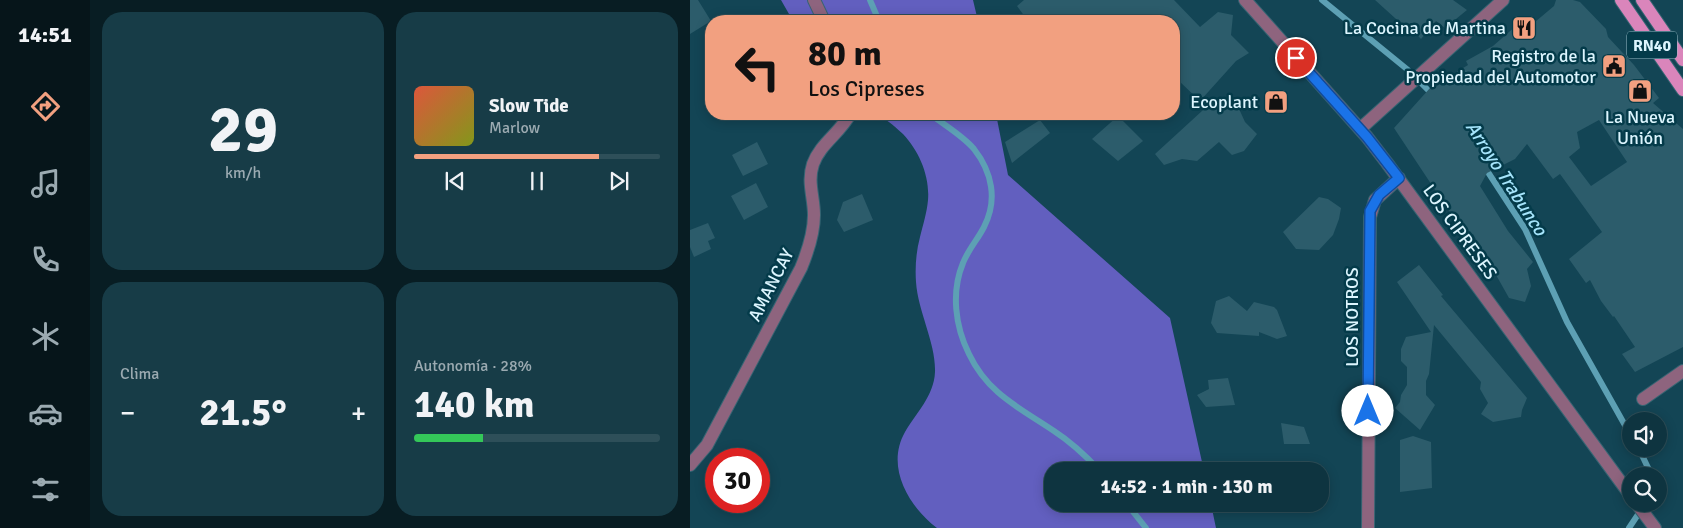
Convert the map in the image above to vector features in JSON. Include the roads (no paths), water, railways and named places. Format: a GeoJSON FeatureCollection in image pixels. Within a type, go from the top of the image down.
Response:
{"type":"FeatureCollection","features":[{"type":"Feature","properties":{"kind":"main road","name":"RN40"},"geometry":{"type":"LineString","coordinates":[[1621,0],[1683,90]]}},
{"type":"Feature","properties":{"kind":"main road","name":"RN40"},"geometry":{"type":"LineString","coordinates":[[1642,0],[1683,60]]}},
{"type":"Feature","properties":{"kind":"street"},"geometry":{"type":"LineString","coordinates":[[814,0],[821,15]]}},
{"type":"Feature","properties":{"kind":"street","name":"LOS CIPRESES"},"geometry":{"type":"LineString","coordinates":[[1245,0],[1360,129],[1399,178],[1622,484]]}},
{"type":"Feature","properties":{"kind":"street"},"geometry":{"type":"LineString","coordinates":[[1360,129],[1503,0]]}},
{"type":"Feature","properties":{"kind":"street","name":"AMANCAY"},"geometry":{"type":"LineString","coordinates":[[690,465],[707,446],[807,255],[813,228],[814,214],[811,181],[814,164],[819,153],[846,120]]}},
{"type":"Feature","properties":{"kind":"street","name":"LOS NOTROS"},"geometry":{"type":"LineString","coordinates":[[1368,528],[1370,217],[1375,200],[1399,178]]}},
{"type":"Feature","properties":{"kind":"street"},"geometry":{"type":"LineString","coordinates":[[1643,399],[1683,371]]}},
{"type":"Feature","properties":{"kind":"street"},"geometry":{"type":"LineString","coordinates":[[1643,512],[1653,525]]}},
{"type":"Feature","properties":{"kind":"waterway"},"geometry":{"type":"LineString","coordinates":[[870,0],[876,15]]}},
{"type":"Feature","properties":{"kind":"waterway","name":"Arroyo Trabunco"},"geometry":{"type":"LineString","coordinates":[[1322,0],[1408,70],[1433,95]]}},
{"type":"Feature","properties":{"kind":"waterway"},"geometry":{"type":"LineString","coordinates":[[938,120],[974,149],[985,167],[991,186],[992,197],[988,217],[982,231],[965,258],[959,274],[956,309],[964,343],[977,368],[995,390],[1054,431],[1091,462]]}},
{"type":"Feature","properties":{"kind":"waterway","name":"Arroyo Trabunco"},"geometry":{"type":"LineString","coordinates":[[1484,166],[1525,229],[1567,322],[1622,420]]}},
{"type":"Feature","properties":{"kind":"waterway","name":"Arroyo Trabunco"},"geometry":{"type":"LineString","coordinates":[[1643,457],[1648,467]]}},
{"type":"Feature","properties":{"kind":"waterway"},"geometry":{"type":"LineString","coordinates":[[1133,512],[1146,528]]}},
{"type":"Feature","properties":{"kind":"waterway","name":"Arroyo Trabunco"},"geometry":{"type":"LineString","coordinates":[[1629,528],[1640,512]]}},
{"type":"Feature","properties":{"kind":"place","name":"La Cocina de Martina"},"geometry":{"type":"Point","coordinates":[1524,28]}},
{"type":"Feature","properties":{"kind":"place","name":"Registro de la Propiedad del Automotor"},"geometry":{"type":"Point","coordinates":[1614,66]}},
{"type":"Feature","properties":{"kind":"place","name":"La Nueva Unión"},"geometry":{"type":"Point","coordinates":[1640,91]}},
{"type":"Feature","properties":{"kind":"place","name":"Ecoplant"},"geometry":{"type":"Point","coordinates":[1276,102]}}]}
